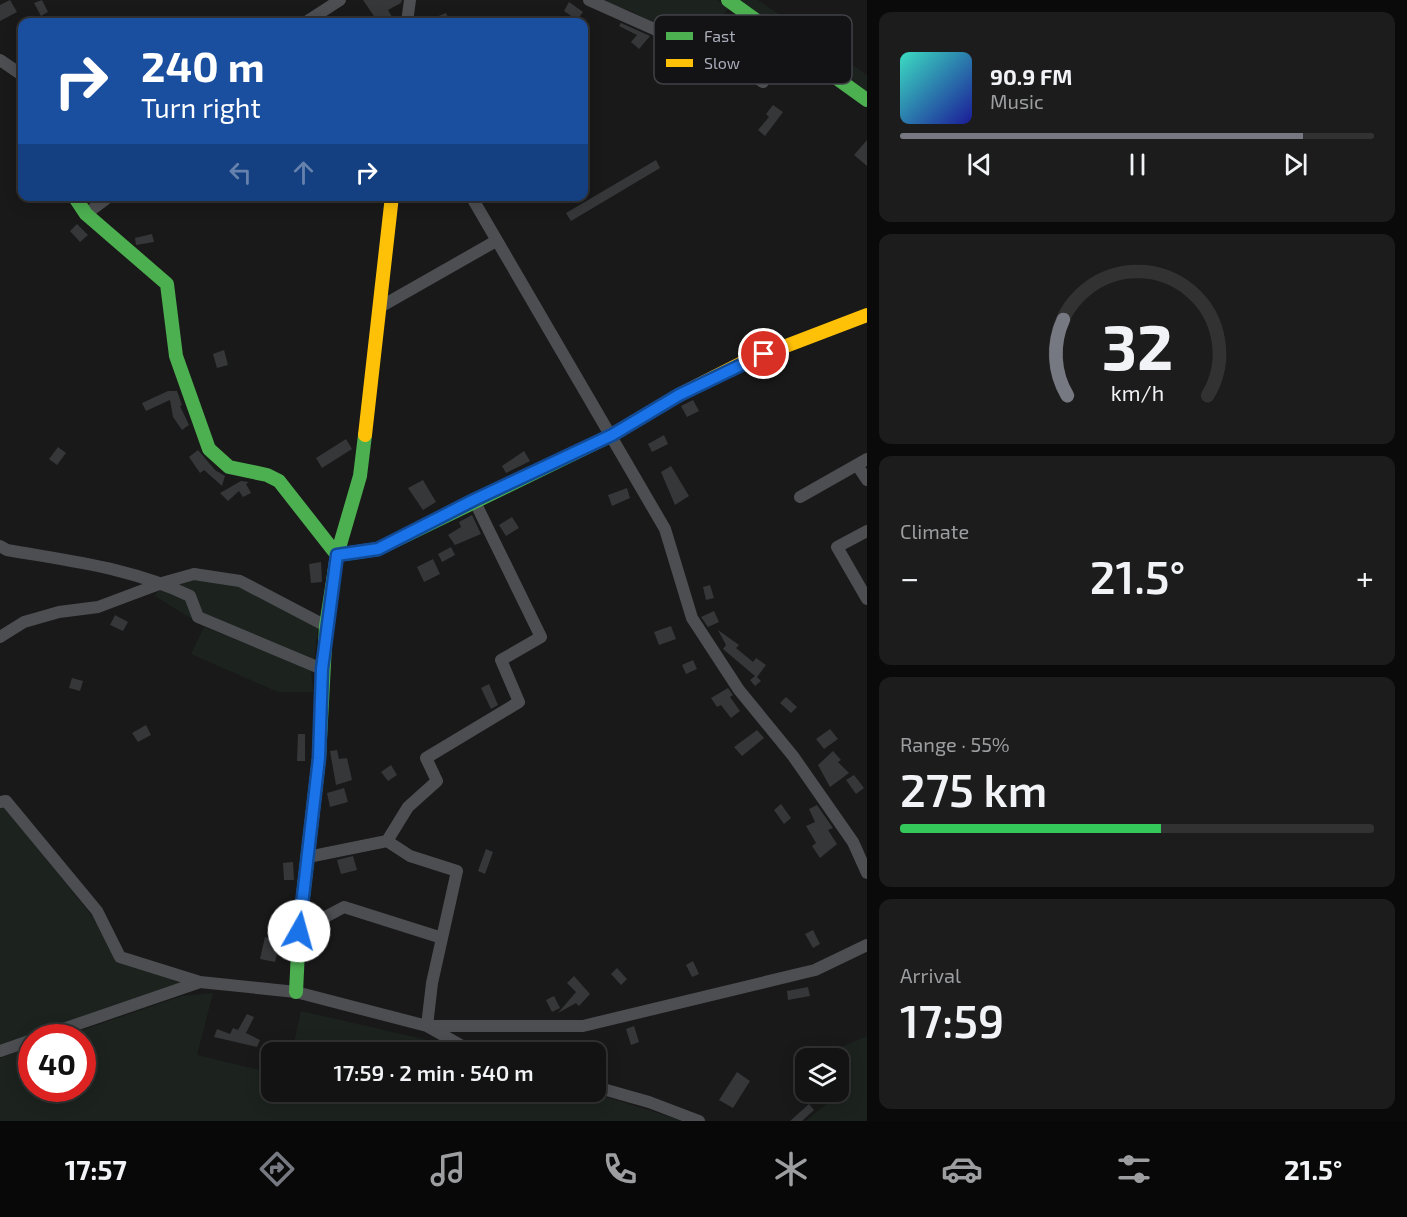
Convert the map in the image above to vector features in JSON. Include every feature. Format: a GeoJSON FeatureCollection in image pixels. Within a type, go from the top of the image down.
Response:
{"type":"FeatureCollection","features":[{"type":"Feature","properties":{"kind":"street"},"geometry":{"type":"LineString","coordinates":[[312,18],[340,0]]}},
{"type":"Feature","properties":{"kind":"street"},"geometry":{"type":"LineString","coordinates":[[408,18],[410,0]]}},
{"type":"Feature","properties":{"kind":"street"},"geometry":{"type":"LineString","coordinates":[[589,0],[654,29]]}},
{"type":"Feature","properties":{"kind":"street"},"geometry":{"type":"LineString","coordinates":[[728,0],[749,15]]}},
{"type":"Feature","properties":{"kind":"street"},"geometry":{"type":"LineString","coordinates":[[0,60],[18,72]]}},
{"type":"Feature","properties":{"kind":"street"},"geometry":{"type":"LineString","coordinates":[[845,84],[867,100]]}},
{"type":"Feature","properties":{"kind":"street"},"geometry":{"type":"LineString","coordinates":[[77,201],[86,214],[167,284],[176,356],[209,449],[229,467],[267,475],[279,481],[337,555]]}},
{"type":"Feature","properties":{"kind":"street"},"geometry":{"type":"LineString","coordinates":[[86,214],[103,201]]}},
{"type":"Feature","properties":{"kind":"street"},"geometry":{"type":"LineString","coordinates":[[296,992],[299,931],[319,758],[326,626],[337,555],[360,476],[391,201]]}},
{"type":"Feature","properties":{"kind":"street"},"geometry":{"type":"LineString","coordinates":[[474,201],[665,529],[692,618],[739,690],[793,756],[853,842],[867,873]]}},
{"type":"Feature","properties":{"kind":"street"},"geometry":{"type":"LineString","coordinates":[[380,307],[496,241]]}},
{"type":"Feature","properties":{"kind":"street"},"geometry":{"type":"LineString","coordinates":[[337,555],[378,549],[474,500],[612,435],[679,395],[744,362],[867,315]]}},
{"type":"Feature","properties":{"kind":"street"},"geometry":{"type":"LineString","coordinates":[[800,497],[862,462],[867,480]]}},
{"type":"Feature","properties":{"kind":"street"},"geometry":{"type":"LineString","coordinates":[[387,841],[408,807],[437,781],[426,758],[519,702],[501,660],[541,637],[474,500]]}},
{"type":"Feature","properties":{"kind":"street"},"geometry":{"type":"LineString","coordinates":[[867,531],[837,548],[867,599]]}},
{"type":"Feature","properties":{"kind":"street"},"geometry":{"type":"LineString","coordinates":[[0,546],[7,550],[94,565],[162,583],[190,596],[198,617],[322,669]]}},
{"type":"Feature","properties":{"kind":"street"},"geometry":{"type":"LineString","coordinates":[[0,637],[24,622],[59,612],[99,607],[162,583],[194,574],[240,581],[326,626]]}},
{"type":"Feature","properties":{"kind":"street"},"geometry":{"type":"LineString","coordinates":[[2,798],[97,910],[120,957],[200,982],[296,992],[427,1026],[583,1026],[815,970],[867,945]]}},
{"type":"Feature","properties":{"kind":"street"},"geometry":{"type":"LineString","coordinates":[[308,857],[387,841],[411,856],[457,871],[442,938],[427,1026]]}},
{"type":"Feature","properties":{"kind":"street"},"geometry":{"type":"LineString","coordinates":[[299,931],[344,907],[442,938]]}},
{"type":"Feature","properties":{"kind":"street"},"geometry":{"type":"LineString","coordinates":[[78,1024],[200,982]]}},
{"type":"Feature","properties":{"kind":"street"},"geometry":{"type":"LineString","coordinates":[[427,1026],[455,1042]]}},
{"type":"Feature","properties":{"kind":"street"},"geometry":{"type":"LineString","coordinates":[[0,1051],[18,1045]]}},
{"type":"Feature","properties":{"kind":"street"},"geometry":{"type":"LineString","coordinates":[[606,1090],[650,1102],[699,1121]]}},
{"type":"Feature","properties":{"kind":"shaded area"},"geometry":{"type":"Polygon","coordinates":[[[599,0],[717,0],[728,9],[724,15],[654,15],[654,25],[634,12],[599,0]]]}},
{"type":"Feature","properties":{"kind":"shaded area"},"geometry":{"type":"Polygon","coordinates":[[[738,0],[758,0],[780,15],[759,15],[738,0]]]}},
{"type":"Feature","properties":{"kind":"shaded area"},"geometry":{"type":"Polygon","coordinates":[[[852,65],[867,75],[867,94],[852,83],[852,65]]]}},
{"type":"Feature","properties":{"kind":"shaded area"},"geometry":{"type":"Polygon","coordinates":[[[194,578],[237,585],[318,625],[314,663],[203,615],[175,584],[194,578]]]}},
{"type":"Feature","properties":{"kind":"shaded area"},"geometry":{"type":"Polygon","coordinates":[[[160,588],[186,598],[195,621],[155,596],[160,588]]]}},
{"type":"Feature","properties":{"kind":"shaded area"},"geometry":{"type":"Polygon","coordinates":[[[204,627],[311,669],[313,692],[278,692],[191,654],[204,627]]]}},
{"type":"Feature","properties":{"kind":"shaded area"},"geometry":{"type":"Polygon","coordinates":[[[0,808],[5,808],[92,916],[117,960],[182,982],[61,1024],[18,1024],[18,1039],[0,1045],[0,808]]]}},
{"type":"Feature","properties":{"kind":"shaded area"},"geometry":{"type":"Polygon","coordinates":[[[213,993],[197,1055],[261,1071],[261,1102],[606,1102],[606,1097],[683,1121],[0,1121],[0,1058],[18,1052],[18,1102],[96,1102],[96,1025],[182,996],[213,993]]]}},
{"type":"Feature","properties":{"kind":"shaded area"},"geometry":{"type":"Polygon","coordinates":[[[301,1011],[436,1042],[294,1042],[301,1011]]]}},
{"type":"Feature","properties":{"kind":"shaded area"},"geometry":{"type":"Polygon","coordinates":[[[867,1036],[867,1121],[806,1121],[829,1102],[849,1102],[849,1048],[839,1048],[867,1036]]]}},
{"type":"Feature","properties":{"kind":"building"},"geometry":{"type":"Polygon","coordinates":[[[10,0],[17,12],[0,21],[0,5],[10,0]]]}},
{"type":"Feature","properties":{"kind":"building"},"geometry":{"type":"Polygon","coordinates":[[[42,0],[48,12],[41,16],[34,3],[42,0]]]}},
{"type":"Feature","properties":{"kind":"building"},"geometry":{"type":"Polygon","coordinates":[[[363,0],[402,0],[401,3],[388,10],[393,18],[375,18],[363,0]]]}},
{"type":"Feature","properties":{"kind":"building"},"geometry":{"type":"Polygon","coordinates":[[[569,2],[583,12],[578,18],[574,18],[564,11],[569,2]]]}},
{"type":"Feature","properties":{"kind":"building"},"geometry":{"type":"Polygon","coordinates":[[[446,13],[448,18],[434,18],[446,13]]]}},
{"type":"Feature","properties":{"kind":"building"},"geometry":{"type":"Polygon","coordinates":[[[621,23],[650,36],[639,49],[631,42],[637,35],[619,26],[621,23]]]}},
{"type":"Feature","properties":{"kind":"building"},"geometry":{"type":"Polygon","coordinates":[[[773,105],[783,112],[765,136],[758,130],[769,117],[766,114],[773,105]]]}},
{"type":"Feature","properties":{"kind":"building"},"geometry":{"type":"Polygon","coordinates":[[[867,140],[867,166],[854,155],[867,140]]]}},
{"type":"Feature","properties":{"kind":"building"},"geometry":{"type":"Polygon","coordinates":[[[656,160],[660,168],[571,221],[566,213],[656,160]]]}},
{"type":"Feature","properties":{"kind":"building"},"geometry":{"type":"Polygon","coordinates":[[[77,224],[88,235],[80,242],[70,231],[77,224]]]}},
{"type":"Feature","properties":{"kind":"building"},"geometry":{"type":"Polygon","coordinates":[[[152,234],[154,242],[136,245],[135,238],[152,234]]]}},
{"type":"Feature","properties":{"kind":"building"},"geometry":{"type":"Polygon","coordinates":[[[224,350],[228,365],[217,368],[213,354],[224,350]]]}},
{"type":"Feature","properties":{"kind":"building"},"geometry":{"type":"Polygon","coordinates":[[[168,391],[177,391],[182,405],[180,406],[189,425],[182,430],[173,417],[170,400],[146,411],[142,403],[168,391]]]}},
{"type":"Feature","properties":{"kind":"building"},"geometry":{"type":"Polygon","coordinates":[[[693,400],[699,411],[687,417],[681,406],[693,400]]]}},
{"type":"Feature","properties":{"kind":"building"},"geometry":{"type":"Polygon","coordinates":[[[664,435],[668,444],[652,452],[648,444],[664,435]]]}},
{"type":"Feature","properties":{"kind":"building"},"geometry":{"type":"Polygon","coordinates":[[[346,439],[352,449],[322,468],[316,458],[346,439]]]}},
{"type":"Feature","properties":{"kind":"building"},"geometry":{"type":"Polygon","coordinates":[[[58,447],[66,453],[57,465],[49,459],[58,447]]]}},
{"type":"Feature","properties":{"kind":"building"},"geometry":{"type":"Polygon","coordinates":[[[198,450],[215,470],[225,476],[222,486],[204,470],[200,473],[189,457],[198,450]]]}},
{"type":"Feature","properties":{"kind":"building"},"geometry":{"type":"Polygon","coordinates":[[[524,451],[530,461],[506,473],[502,466],[524,451]]]}},
{"type":"Feature","properties":{"kind":"building"},"geometry":{"type":"Polygon","coordinates":[[[671,466],[689,496],[675,505],[661,472],[671,466]]]}},
{"type":"Feature","properties":{"kind":"building"},"geometry":{"type":"Polygon","coordinates":[[[423,480],[436,502],[423,510],[408,488],[423,480]]]}},
{"type":"Feature","properties":{"kind":"building"},"geometry":{"type":"Polygon","coordinates":[[[241,481],[249,482],[246,484],[251,493],[243,497],[239,491],[228,501],[220,493],[241,481]]]}},
{"type":"Feature","properties":{"kind":"building"},"geometry":{"type":"Polygon","coordinates":[[[627,488],[630,498],[612,506],[608,495],[627,488]]]}},
{"type":"Feature","properties":{"kind":"building"},"geometry":{"type":"Polygon","coordinates":[[[472,515],[481,534],[455,545],[448,535],[461,527],[459,522],[472,515]]]}},
{"type":"Feature","properties":{"kind":"building"},"geometry":{"type":"Polygon","coordinates":[[[512,517],[519,528],[506,536],[499,525],[512,517]]]}},
{"type":"Feature","properties":{"kind":"building"},"geometry":{"type":"Polygon","coordinates":[[[451,547],[455,555],[442,562],[438,554],[451,547]]]}},
{"type":"Feature","properties":{"kind":"building"},"geometry":{"type":"Polygon","coordinates":[[[433,559],[440,574],[424,582],[417,567],[433,559]]]}},
{"type":"Feature","properties":{"kind":"building"},"geometry":{"type":"Polygon","coordinates":[[[321,562],[322,582],[311,583],[309,564],[321,562]]]}},
{"type":"Feature","properties":{"kind":"building"},"geometry":{"type":"Polygon","coordinates":[[[710,585],[714,598],[706,600],[703,587],[710,585]]]}},
{"type":"Feature","properties":{"kind":"building"},"geometry":{"type":"Polygon","coordinates":[[[714,611],[719,622],[708,627],[701,617],[714,611]]]}},
{"type":"Feature","properties":{"kind":"building"},"geometry":{"type":"Polygon","coordinates":[[[115,615],[128,622],[123,631],[110,625],[115,615]]]}},
{"type":"Feature","properties":{"kind":"building"},"geometry":{"type":"Polygon","coordinates":[[[671,626],[676,639],[659,645],[654,632],[671,626]]]}},
{"type":"Feature","properties":{"kind":"building"},"geometry":{"type":"Polygon","coordinates":[[[718,630],[739,645],[736,648],[753,662],[756,658],[766,665],[757,677],[761,681],[755,686],[750,680],[755,676],[723,649],[726,645],[718,630]]]}},
{"type":"Feature","properties":{"kind":"building"},"geometry":{"type":"Polygon","coordinates":[[[693,660],[697,669],[686,674],[682,665],[693,660]]]}},
{"type":"Feature","properties":{"kind":"building"},"geometry":{"type":"Polygon","coordinates":[[[72,678],[83,681],[80,691],[69,688],[72,678]]]}},
{"type":"Feature","properties":{"kind":"building"},"geometry":{"type":"Polygon","coordinates":[[[489,684],[498,705],[491,709],[481,688],[489,684]]]}},
{"type":"Feature","properties":{"kind":"building"},"geometry":{"type":"Polygon","coordinates":[[[728,688],[733,695],[730,697],[740,711],[731,718],[721,705],[717,707],[711,698],[728,688]]]}},
{"type":"Feature","properties":{"kind":"building"},"geometry":{"type":"Polygon","coordinates":[[[786,697],[797,707],[791,713],[780,703],[786,697]]]}},
{"type":"Feature","properties":{"kind":"building"},"geometry":{"type":"Polygon","coordinates":[[[146,725],[151,735],[138,742],[132,733],[146,725]]]}},
{"type":"Feature","properties":{"kind":"building"},"geometry":{"type":"Polygon","coordinates":[[[830,729],[838,739],[824,749],[816,739],[830,729]]]}},
{"type":"Feature","properties":{"kind":"building"},"geometry":{"type":"Polygon","coordinates":[[[757,730],[764,738],[742,756],[734,747],[757,730]]]}},
{"type":"Feature","properties":{"kind":"building"},"geometry":{"type":"Polygon","coordinates":[[[298,734],[305,734],[305,761],[297,761],[298,734]]]}},
{"type":"Feature","properties":{"kind":"building"},"geometry":{"type":"Polygon","coordinates":[[[337,750],[339,759],[347,758],[352,780],[336,785],[330,751],[337,750]]]}},
{"type":"Feature","properties":{"kind":"building"},"geometry":{"type":"Polygon","coordinates":[[[833,751],[841,760],[838,762],[849,773],[830,787],[818,765],[833,751]]]}},
{"type":"Feature","properties":{"kind":"building"},"geometry":{"type":"Polygon","coordinates":[[[391,765],[397,775],[388,781],[381,772],[391,765]]]}},
{"type":"Feature","properties":{"kind":"building"},"geometry":{"type":"Polygon","coordinates":[[[854,775],[864,788],[856,794],[846,780],[854,775]]]}},
{"type":"Feature","properties":{"kind":"building"},"geometry":{"type":"Polygon","coordinates":[[[344,788],[348,802],[330,807],[327,793],[344,788]]]}},
{"type":"Feature","properties":{"kind":"building"},"geometry":{"type":"Polygon","coordinates":[[[781,804],[791,818],[784,824],[774,810],[781,804]]]}},
{"type":"Feature","properties":{"kind":"building"},"geometry":{"type":"Polygon","coordinates":[[[817,805],[833,828],[828,830],[837,844],[820,858],[812,846],[816,843],[806,826],[815,822],[809,809],[817,805]]]}},
{"type":"Feature","properties":{"kind":"building"},"geometry":{"type":"Polygon","coordinates":[[[486,849],[493,852],[485,874],[478,871],[486,849]]]}},
{"type":"Feature","properties":{"kind":"building"},"geometry":{"type":"Polygon","coordinates":[[[353,856],[357,870],[341,874],[337,860],[353,856]]]}},
{"type":"Feature","properties":{"kind":"building"},"geometry":{"type":"Polygon","coordinates":[[[293,862],[294,880],[284,880],[283,863],[293,862]]]}},
{"type":"Feature","properties":{"kind":"building"},"geometry":{"type":"Polygon","coordinates":[[[813,930],[820,944],[813,948],[805,934],[813,930]]]}},
{"type":"Feature","properties":{"kind":"building"},"geometry":{"type":"Polygon","coordinates":[[[265,937],[280,941],[275,962],[260,959],[265,937]]]}},
{"type":"Feature","properties":{"kind":"building"},"geometry":{"type":"Polygon","coordinates":[[[693,961],[699,974],[692,977],[686,965],[693,961]]]}},
{"type":"Feature","properties":{"kind":"building"},"geometry":{"type":"Polygon","coordinates":[[[617,968],[627,979],[621,985],[611,974],[617,968]]]}},
{"type":"Feature","properties":{"kind":"building"},"geometry":{"type":"Polygon","coordinates":[[[574,976],[590,994],[579,1006],[576,1003],[558,1013],[576,992],[567,983],[574,976]]]}},
{"type":"Feature","properties":{"kind":"building"},"geometry":{"type":"Polygon","coordinates":[[[808,987],[810,996],[788,1000],[787,991],[808,987]]]}},
{"type":"Feature","properties":{"kind":"building"},"geometry":{"type":"Polygon","coordinates":[[[554,996],[560,1008],[552,1012],[546,1000],[554,996]]]}},
{"type":"Feature","properties":{"kind":"building"},"geometry":{"type":"Polygon","coordinates":[[[247,1014],[254,1017],[246,1033],[260,1040],[257,1047],[214,1037],[217,1029],[230,1034],[233,1028],[238,1030],[247,1014]]]}},
{"type":"Feature","properties":{"kind":"building"},"geometry":{"type":"Polygon","coordinates":[[[634,1026],[639,1042],[631,1045],[626,1029],[634,1026]]]}},
{"type":"Feature","properties":{"kind":"building"},"geometry":{"type":"Polygon","coordinates":[[[737,1072],[750,1081],[733,1108],[719,1100],[737,1072]]]}},
{"type":"Feature","properties":{"kind":"building"},"geometry":{"type":"Polygon","coordinates":[[[809,1104],[814,1110],[802,1121],[790,1121],[809,1104]]]}},
{"type":"Feature","properties":{"kind":"traffic: fast"},"geometry":{"type":"LineString","coordinates":[[728,0],[749,15]]}},
{"type":"Feature","properties":{"kind":"traffic: fast"},"geometry":{"type":"LineString","coordinates":[[845,84],[867,100]]}},
{"type":"Feature","properties":{"kind":"traffic: fast"},"geometry":{"type":"LineString","coordinates":[[77,201],[86,214],[167,284],[176,356],[209,449],[229,467],[267,475],[279,481],[337,555],[378,549],[612,435]]}},
{"type":"Feature","properties":{"kind":"traffic: fast"},"geometry":{"type":"LineString","coordinates":[[296,992],[299,931],[319,758],[326,626],[337,555],[360,476],[365,435]]}},
{"type":"Feature","properties":{"kind":"traffic: slow"},"geometry":{"type":"LineString","coordinates":[[365,435],[391,201]]}},
{"type":"Feature","properties":{"kind":"traffic: slow"},"geometry":{"type":"LineString","coordinates":[[612,435],[679,395],[744,362],[867,315]]}},
{"type":"Feature","properties":{"kind":"route"},"geometry":{"type":"LineString","coordinates":[[299,931],[319,758],[326,626],[337,555],[378,549],[474,500],[612,435],[679,395],[764,354]]}}]}
